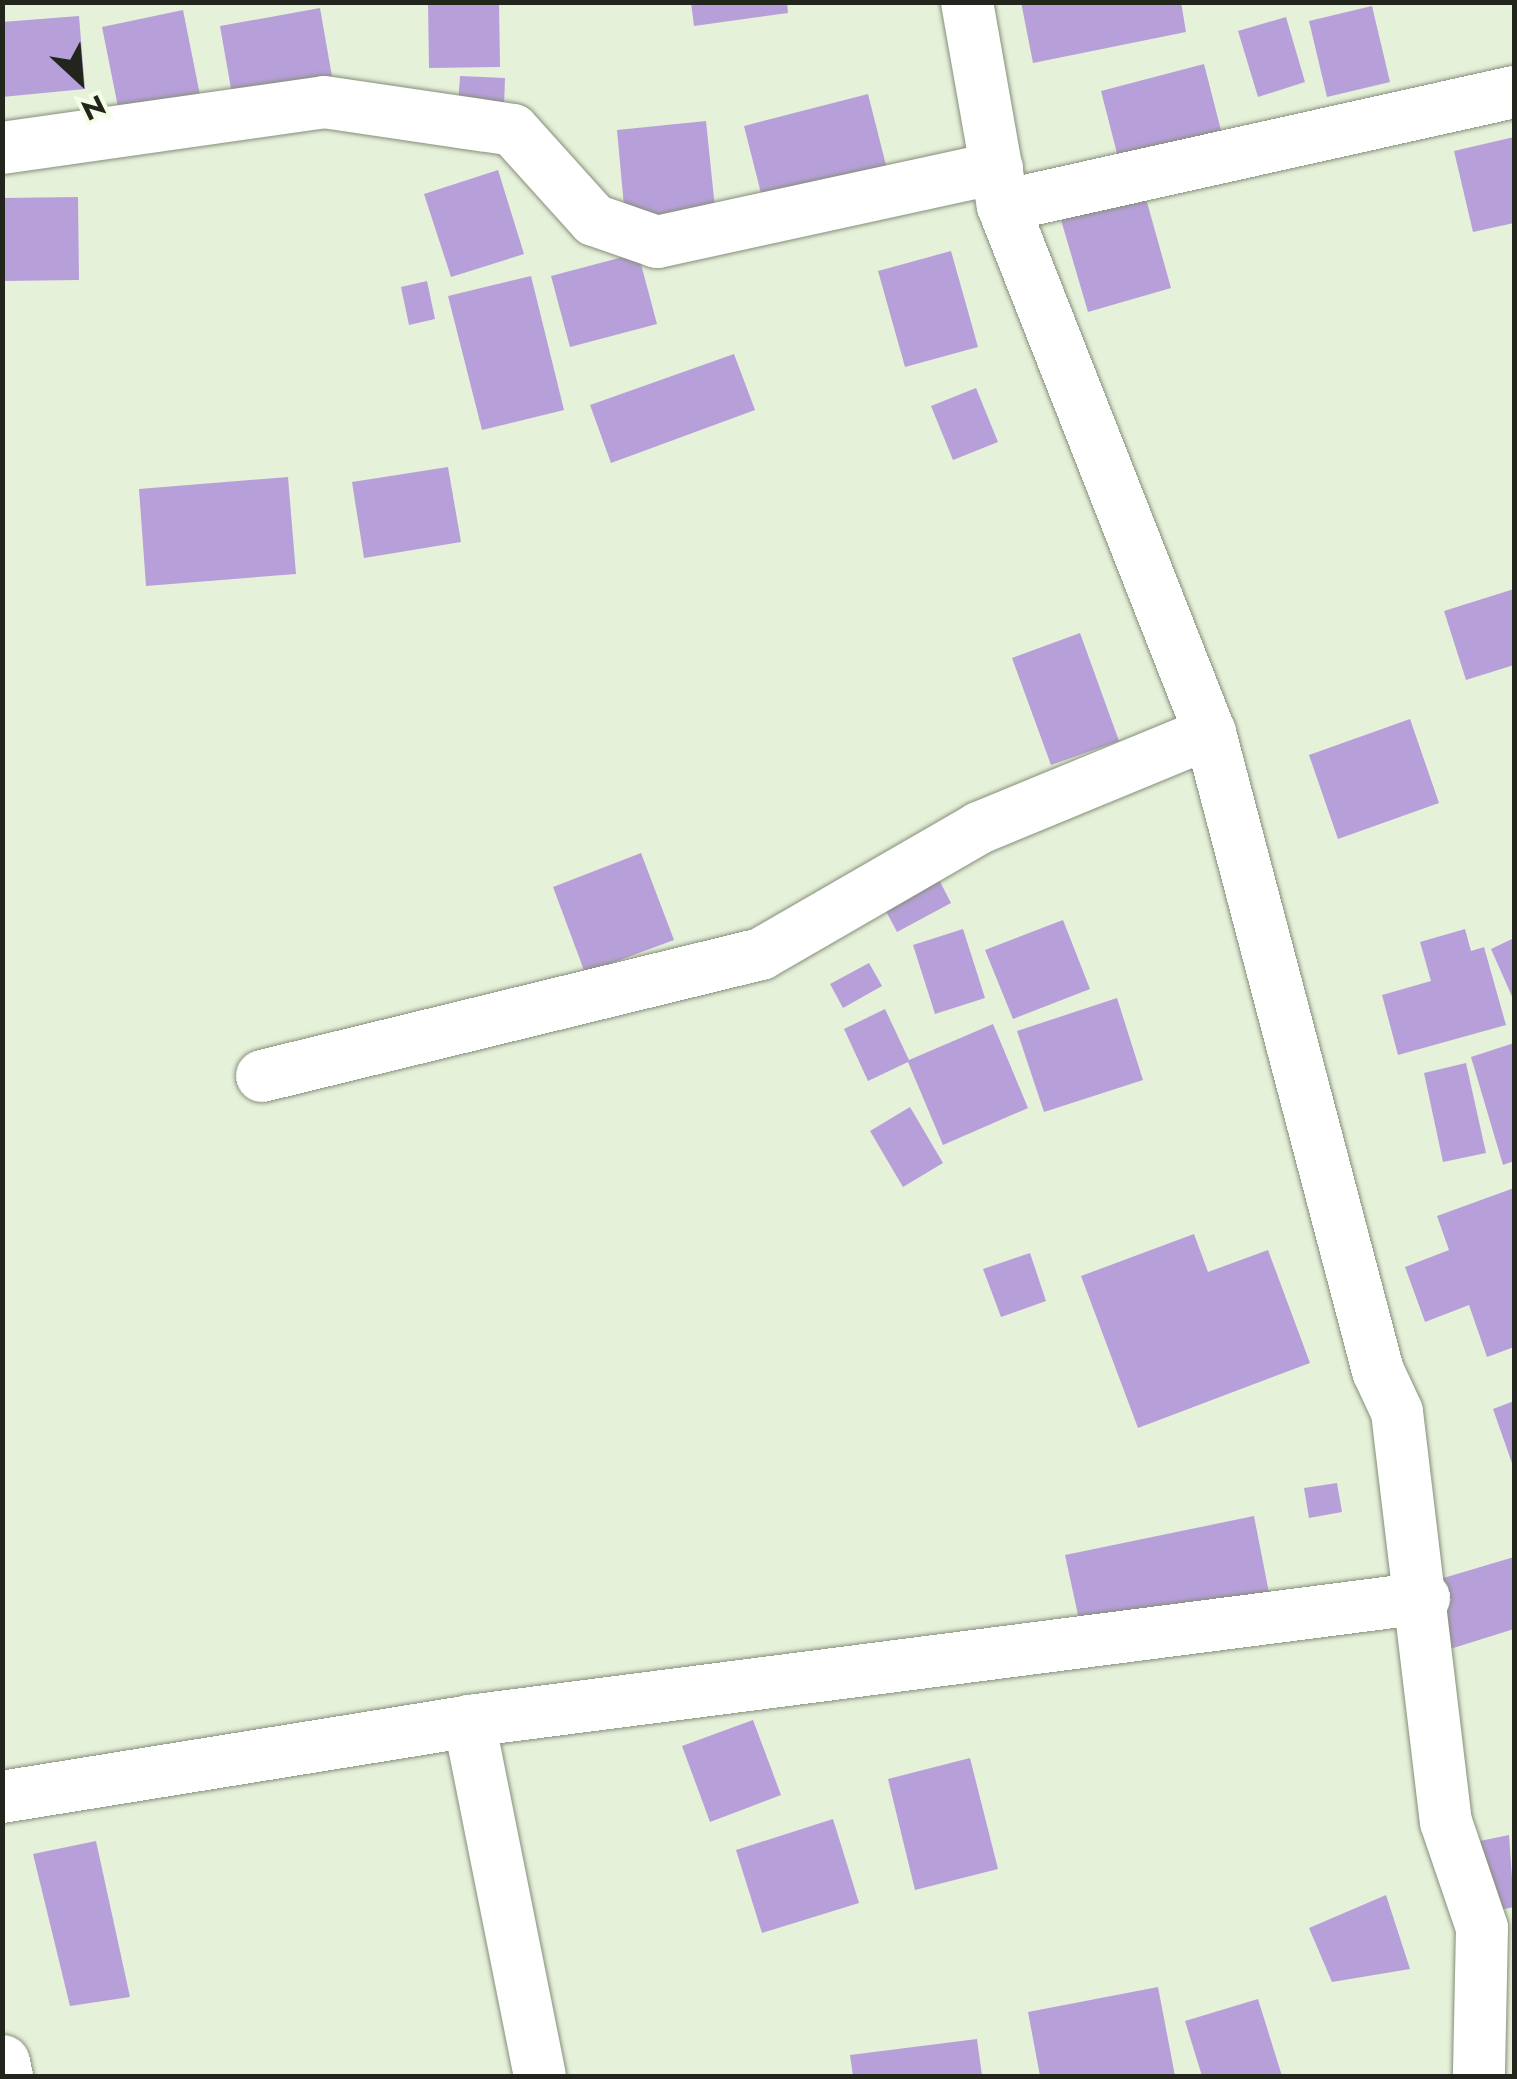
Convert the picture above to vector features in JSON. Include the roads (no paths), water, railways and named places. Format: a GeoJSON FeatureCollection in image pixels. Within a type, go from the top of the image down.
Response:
{"type":"FeatureCollection","features":[{"type":"Feature","properties":{"kind":"street"},"geometry":{"type":"LineString","coordinates":[[966,2],[1000,187],[1210,733],[1378,1371],[1397,1412],[1424,1598],[1446,1822],[1482,1928],[1478,2076]]}},
{"type":"Feature","properties":{"kind":"street"},"geometry":{"type":"LineString","coordinates":[[2,148],[324,102],[514,130],[594,220],[658,242],[1000,187],[1514,92]]}},
{"type":"Feature","properties":{"kind":"street"},"geometry":{"type":"LineString","coordinates":[[262,1076],[762,954],[979,828],[1210,733]]}},
{"type":"Feature","properties":{"kind":"street"},"geometry":{"type":"LineString","coordinates":[[2,1797],[469,1722],[1424,1598]]}},
{"type":"Feature","properties":{"kind":"street"},"geometry":{"type":"LineString","coordinates":[[469,1722],[540,2076]]}},
{"type":"Feature","properties":{"kind":"street"},"geometry":{"type":"LineString","coordinates":[[2,2062],[6,2076]]}}]}
